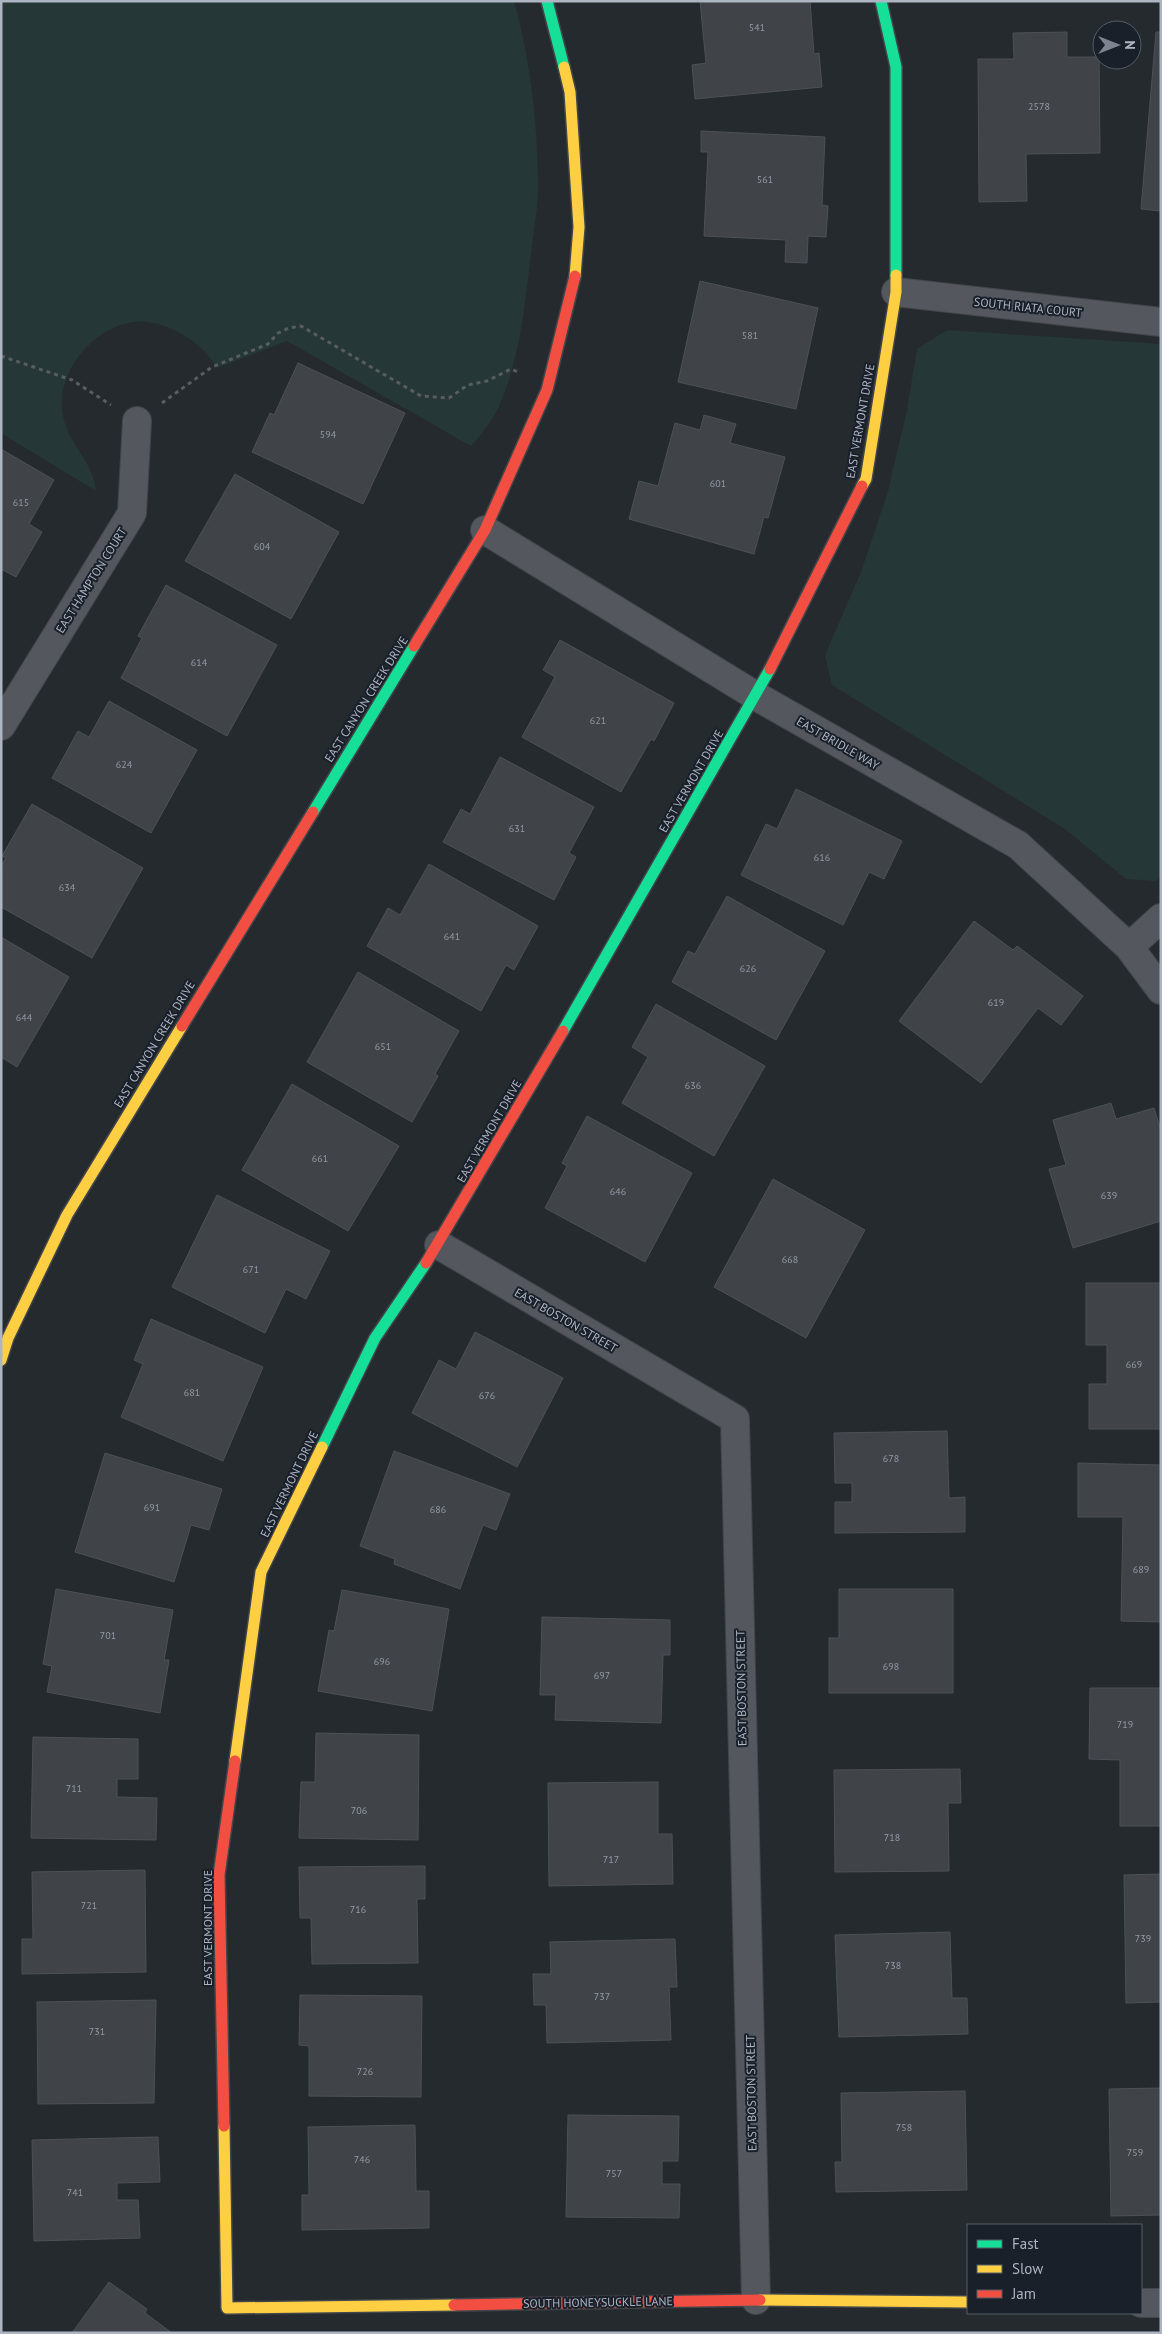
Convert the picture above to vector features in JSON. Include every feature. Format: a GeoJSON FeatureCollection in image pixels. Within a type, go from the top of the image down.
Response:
{"type":"FeatureCollection","features":[{"type":"Feature","properties":{"kind":"street","name":"EAST CANYON CREEK DRIVE"},"geometry":{"type":"LineString","coordinates":[[1,1360],[8,1338],[67,1215],[485,530],[550,382],[574,282],[579,228],[570,92],[547,1]]}},
{"type":"Feature","properties":{"kind":"street","name":"EAST VERMONT DRIVE"},"geometry":{"type":"LineString","coordinates":[[227,2308],[219,1875],[260,1572],[375,1338],[439,1245],[756,696],[866,479],[896,292],[896,67],[881,1]]}},
{"type":"Feature","properties":{"kind":"street","name":"SOUTH RIATA COURT"},"geometry":{"type":"LineString","coordinates":[[896,292],[1161,322]]}},
{"type":"Feature","properties":{"kind":"street","name":"EAST HAMPTON COURT"},"geometry":{"type":"LineString","coordinates":[[1,726],[132,513],[137,421]]}},
{"type":"Feature","properties":{"kind":"street","name":"EAST BRIDLE WAY"},"geometry":{"type":"LineString","coordinates":[[485,530],[756,696],[1018,845],[1129,948],[1161,990]]}},
{"type":"Feature","properties":{"kind":"street"},"geometry":{"type":"LineString","coordinates":[[1129,948],[1161,918]]}},
{"type":"Feature","properties":{"kind":"street","name":"EAST BOSTON STREET"},"geometry":{"type":"LineString","coordinates":[[439,1245],[735,1419],[756,2300]]}},
{"type":"Feature","properties":{"kind":"street","name":"SOUTH HONEYSUCKLE LANE"},"geometry":{"type":"LineString","coordinates":[[227,2308],[756,2300],[967,2302]]}},
{"type":"Feature","properties":{"kind":"street"},"geometry":{"type":"LineString","coordinates":[[1142,2303],[1161,2303]]}},
{"type":"Feature","properties":{"kind":"path"},"geometry":{"type":"LineString","coordinates":[[1,356],[72,380],[137,421],[212,367],[268,344],[278,334],[290,328],[301,326],[421,396],[449,398],[468,385],[486,381],[511,369],[550,382]]}},
{"type":"Feature","properties":{"kind":"shaded area"},"geometry":{"type":"Polygon","coordinates":[[[1,1],[514,1],[528,66],[534,111],[538,178],[537,206],[524,312],[512,369],[496,412],[487,427],[471,446],[287,341],[217,368],[204,351],[187,337],[167,327],[146,322],[130,323],[115,327],[101,335],[78,357],[64,385],[62,400],[66,427],[89,468],[94,479],[96,491],[1,433],[1,1]]]}},
{"type":"Feature","properties":{"kind":"shaded area"},"geometry":{"type":"Polygon","coordinates":[[[947,330],[1161,344],[1161,876],[1156,881],[1126,879],[1065,829],[832,685],[825,655],[861,572],[888,491],[907,410],[917,349],[947,330]]]}},
{"type":"Feature","properties":{"kind":"building"},"geometry":{"type":"Polygon","coordinates":[[[700,1],[810,1],[814,54],[819,53],[822,87],[695,99],[692,65],[706,63],[700,1]]]}},
{"type":"Feature","properties":{"kind":"building"},"geometry":{"type":"Polygon","coordinates":[[[1067,32],[1067,57],[1092,57],[1092,70],[1099,70],[1100,153],[1026,154],[1027,201],[979,202],[978,59],[1014,59],[1013,33],[1067,32]]]}},
{"type":"Feature","properties":{"kind":"building"},"geometry":{"type":"Polygon","coordinates":[[[1156,32],[1161,32],[1161,211],[1141,209],[1156,32]]]}},
{"type":"Feature","properties":{"kind":"building"},"geometry":{"type":"Polygon","coordinates":[[[701,131],[825,137],[822,205],[828,206],[826,237],[808,236],[807,263],[785,262],[786,240],[704,236],[708,152],[701,152],[701,131]]]}},
{"type":"Feature","properties":{"kind":"building"},"geometry":{"type":"Polygon","coordinates":[[[700,281],[818,308],[796,409],[678,382],[700,281]]]}},
{"type":"Feature","properties":{"kind":"building"},"geometry":{"type":"Polygon","coordinates":[[[298,363],[405,413],[363,504],[252,452],[270,413],[274,415],[298,363]]]}},
{"type":"Feature","properties":{"kind":"building"},"geometry":{"type":"Polygon","coordinates":[[[704,415],[736,424],[730,443],[785,457],[768,518],[764,517],[754,554],[629,519],[639,481],[658,486],[675,423],[700,430],[704,415]]]}},
{"type":"Feature","properties":{"kind":"building"},"geometry":{"type":"Polygon","coordinates":[[[1,449],[54,480],[29,524],[42,532],[16,577],[1,569],[1,449]]]}},
{"type":"Feature","properties":{"kind":"building"},"geometry":{"type":"Polygon","coordinates":[[[235,474],[339,532],[291,619],[185,561],[235,474]]]}},
{"type":"Feature","properties":{"kind":"building"},"geometry":{"type":"Polygon","coordinates":[[[166,585],[277,645],[227,736],[121,678],[142,638],[138,636],[166,585]]]}},
{"type":"Feature","properties":{"kind":"building"},"geometry":{"type":"Polygon","coordinates":[[[560,640],[674,703],[654,741],[651,739],[621,792],[522,737],[555,677],[543,670],[560,640]]]}},
{"type":"Feature","properties":{"kind":"building"},"geometry":{"type":"Polygon","coordinates":[[[109,701],[197,750],[151,833],[52,778],[78,731],[89,737],[109,701]]]}},
{"type":"Feature","properties":{"kind":"building"},"geometry":{"type":"Polygon","coordinates":[[[500,757],[594,807],[569,853],[576,857],[554,900],[443,842],[461,809],[470,814],[500,757]]]}},
{"type":"Feature","properties":{"kind":"building"},"geometry":{"type":"Polygon","coordinates":[[[796,789],[902,841],[884,879],[869,872],[843,925],[741,875],[766,824],[777,829],[796,789]]]}},
{"type":"Feature","properties":{"kind":"building"},"geometry":{"type":"Polygon","coordinates":[[[32,804],[143,868],[92,958],[1,907],[1,867],[6,858],[2,856],[32,804]]]}},
{"type":"Feature","properties":{"kind":"building"},"geometry":{"type":"Polygon","coordinates":[[[429,864],[538,926],[514,970],[506,965],[481,1011],[367,946],[388,908],[400,915],[429,864]]]}},
{"type":"Feature","properties":{"kind":"building"},"geometry":{"type":"Polygon","coordinates":[[[727,896],[825,951],[776,1040],[672,982],[688,951],[695,954],[727,896]]]}},
{"type":"Feature","properties":{"kind":"building"},"geometry":{"type":"Polygon","coordinates":[[[974,921],[1013,950],[1017,946],[1083,996],[1061,1025],[1038,1008],[981,1083],[899,1021],[974,921]]]}},
{"type":"Feature","properties":{"kind":"building"},"geometry":{"type":"Polygon","coordinates":[[[1,937],[69,977],[17,1067],[1,1057],[1,937]]]}},
{"type":"Feature","properties":{"kind":"building"},"geometry":{"type":"Polygon","coordinates":[[[358,972],[459,1031],[435,1074],[438,1076],[412,1122],[307,1062],[358,972]]]}},
{"type":"Feature","properties":{"kind":"building"},"geometry":{"type":"Polygon","coordinates":[[[656,1004],[765,1066],[714,1156],[622,1103],[648,1057],[632,1047],[656,1004]]]}},
{"type":"Feature","properties":{"kind":"building"},"geometry":{"type":"Polygon","coordinates":[[[292,1084],[399,1146],[348,1231],[242,1170],[292,1084]]]}},
{"type":"Feature","properties":{"kind":"building"},"geometry":{"type":"Polygon","coordinates":[[[1111,1103],[1116,1119],[1154,1108],[1161,1131],[1161,1221],[1073,1248],[1049,1169],[1066,1165],[1053,1120],[1111,1103]]]}},
{"type":"Feature","properties":{"kind":"building"},"geometry":{"type":"Polygon","coordinates":[[[587,1116],[692,1173],[645,1262],[545,1208],[567,1166],[562,1163],[587,1116]]]}},
{"type":"Feature","properties":{"kind":"building"},"geometry":{"type":"Polygon","coordinates":[[[773,1179],[865,1230],[806,1338],[714,1287],[773,1179]]]}},
{"type":"Feature","properties":{"kind":"building"},"geometry":{"type":"Polygon","coordinates":[[[217,1195],[330,1251],[306,1299],[286,1289],[265,1333],[172,1287],[217,1195]]]}},
{"type":"Feature","properties":{"kind":"building"},"geometry":{"type":"Polygon","coordinates":[[[1086,1283],[1161,1283],[1161,1429],[1089,1429],[1089,1384],[1107,1384],[1107,1345],[1086,1345],[1086,1283]]]}},
{"type":"Feature","properties":{"kind":"building"},"geometry":{"type":"Polygon","coordinates":[[[151,1319],[263,1367],[223,1461],[121,1417],[143,1364],[134,1360],[151,1319]]]}},
{"type":"Feature","properties":{"kind":"building"},"geometry":{"type":"Polygon","coordinates":[[[475,1332],[563,1378],[517,1467],[412,1413],[439,1360],[456,1369],[475,1332]]]}},
{"type":"Feature","properties":{"kind":"building"},"geometry":{"type":"Polygon","coordinates":[[[947,1431],[949,1498],[965,1497],[965,1532],[835,1533],[835,1502],[852,1502],[852,1483],[835,1483],[834,1433],[947,1431]]]}},
{"type":"Feature","properties":{"kind":"building"},"geometry":{"type":"Polygon","coordinates":[[[394,1451],[510,1494],[496,1530],[483,1525],[460,1589],[394,1564],[395,1559],[360,1546],[394,1451]]]}},
{"type":"Feature","properties":{"kind":"building"},"geometry":{"type":"Polygon","coordinates":[[[105,1453],[222,1489],[209,1530],[191,1525],[174,1582],[75,1552],[105,1453]]]}},
{"type":"Feature","properties":{"kind":"building"},"geometry":{"type":"Polygon","coordinates":[[[1078,1463],[1161,1465],[1161,1622],[1121,1621],[1123,1517],[1078,1517],[1078,1463]]]}},
{"type":"Feature","properties":{"kind":"building"},"geometry":{"type":"Polygon","coordinates":[[[56,1589],[173,1610],[164,1660],[169,1660],[160,1713],[47,1692],[52,1666],[43,1664],[56,1589]]]}},
{"type":"Feature","properties":{"kind":"building"},"geometry":{"type":"Polygon","coordinates":[[[839,1589],[953,1589],[953,1693],[829,1693],[829,1638],[839,1638],[839,1589]]]}},
{"type":"Feature","properties":{"kind":"building"},"geometry":{"type":"Polygon","coordinates":[[[342,1590],[449,1609],[432,1711],[318,1691],[329,1630],[334,1631],[342,1590]]]}},
{"type":"Feature","properties":{"kind":"building"},"geometry":{"type":"Polygon","coordinates":[[[542,1617],[670,1620],[670,1655],[663,1655],[661,1723],[555,1720],[556,1695],[540,1695],[542,1617]]]}},
{"type":"Feature","properties":{"kind":"building"},"geometry":{"type":"Polygon","coordinates":[[[1090,1688],[1161,1688],[1161,1826],[1120,1826],[1120,1760],[1089,1759],[1090,1688]]]}},
{"type":"Feature","properties":{"kind":"building"},"geometry":{"type":"Polygon","coordinates":[[[316,1733],[419,1735],[418,1840],[299,1838],[301,1782],[315,1782],[316,1733]]]}},
{"type":"Feature","properties":{"kind":"building"},"geometry":{"type":"Polygon","coordinates":[[[33,1737],[138,1739],[138,1779],[117,1779],[117,1797],[157,1798],[156,1840],[31,1838],[33,1737]]]}},
{"type":"Feature","properties":{"kind":"building"},"geometry":{"type":"Polygon","coordinates":[[[960,1769],[961,1803],[948,1803],[949,1871],[835,1872],[834,1770],[960,1769]]]}},
{"type":"Feature","properties":{"kind":"building"},"geometry":{"type":"Polygon","coordinates":[[[658,1782],[658,1834],[672,1834],[673,1884],[549,1886],[548,1783],[658,1782]]]}},
{"type":"Feature","properties":{"kind":"building"},"geometry":{"type":"Polygon","coordinates":[[[425,1866],[425,1899],[417,1899],[418,1963],[312,1964],[311,1918],[300,1918],[299,1867],[425,1866]]]}},
{"type":"Feature","properties":{"kind":"building"},"geometry":{"type":"Polygon","coordinates":[[[145,1870],[146,1972],[22,1974],[22,1939],[33,1939],[32,1872],[145,1870]]]}},
{"type":"Feature","properties":{"kind":"building"},"geometry":{"type":"Polygon","coordinates":[[[1161,1874],[1161,2002],[1126,2003],[1124,1875],[1161,1874]]]}},
{"type":"Feature","properties":{"kind":"building"},"geometry":{"type":"Polygon","coordinates":[[[950,1932],[952,1998],[967,1998],[968,2034],[839,2037],[835,1935],[950,1932]]]}},
{"type":"Feature","properties":{"kind":"building"},"geometry":{"type":"Polygon","coordinates":[[[675,1939],[677,1987],[669,1987],[671,2040],[547,2043],[546,2005],[534,2005],[533,1974],[551,1974],[550,1942],[675,1939]]]}},
{"type":"Feature","properties":{"kind":"building"},"geometry":{"type":"Polygon","coordinates":[[[300,1995],[422,1996],[421,2097],[309,2096],[309,2046],[299,2045],[300,1995]]]}},
{"type":"Feature","properties":{"kind":"building"},"geometry":{"type":"Polygon","coordinates":[[[156,2000],[154,2103],[38,2104],[37,2002],[156,2000]]]}},
{"type":"Feature","properties":{"kind":"building"},"geometry":{"type":"Polygon","coordinates":[[[1161,2088],[1161,2215],[1111,2216],[1109,2089],[1161,2088]]]}},
{"type":"Feature","properties":{"kind":"building"},"geometry":{"type":"Polygon","coordinates":[[[965,2091],[967,2190],[836,2192],[835,2162],[842,2162],[841,2093],[965,2091]]]}},
{"type":"Feature","properties":{"kind":"building"},"geometry":{"type":"Polygon","coordinates":[[[568,2115],[679,2116],[678,2161],[662,2161],[662,2184],[680,2184],[679,2218],[566,2217],[568,2115]]]}},
{"type":"Feature","properties":{"kind":"building"},"geometry":{"type":"Polygon","coordinates":[[[415,2125],[416,2191],[429,2191],[429,2228],[302,2230],[302,2195],[309,2195],[308,2127],[415,2125]]]}},
{"type":"Feature","properties":{"kind":"building"},"geometry":{"type":"Polygon","coordinates":[[[158,2137],[160,2182],[117,2183],[117,2200],[138,2200],[140,2238],[34,2241],[32,2140],[158,2137]]]}},
{"type":"Feature","properties":{"kind":"building"},"geometry":{"type":"Polygon","coordinates":[[[109,2282],[147,2309],[145,2313],[172,2333],[72,2333],[109,2282]]]}},
{"type":"Feature","properties":{"kind":"traffic: fast"},"geometry":{"type":"LineString","coordinates":[[547,1],[564,67]]}},
{"type":"Feature","properties":{"kind":"traffic: fast"},"geometry":{"type":"LineString","coordinates":[[881,1],[896,67],[896,275]]}},
{"type":"Feature","properties":{"kind":"traffic: fast"},"geometry":{"type":"LineString","coordinates":[[313,812],[414,646]]}},
{"type":"Feature","properties":{"kind":"traffic: fast"},"geometry":{"type":"LineString","coordinates":[[563,1031],[770,669]]}},
{"type":"Feature","properties":{"kind":"traffic: fast"},"geometry":{"type":"LineString","coordinates":[[322,1447],[375,1338],[426,1263]]}},
{"type":"Feature","properties":{"kind":"traffic: slow"},"geometry":{"type":"LineString","coordinates":[[564,67],[570,92],[579,227],[575,276]]}},
{"type":"Feature","properties":{"kind":"traffic: slow"},"geometry":{"type":"LineString","coordinates":[[862,486],[866,479],[896,292],[896,275]]}},
{"type":"Feature","properties":{"kind":"traffic: slow"},"geometry":{"type":"LineString","coordinates":[[1,1360],[8,1338],[67,1215],[182,1026]]}},
{"type":"Feature","properties":{"kind":"traffic: slow"},"geometry":{"type":"LineString","coordinates":[[235,1761],[261,1572],[322,1447]]}},
{"type":"Feature","properties":{"kind":"traffic: slow"},"geometry":{"type":"LineString","coordinates":[[224,2126],[227,2308],[454,2305]]}},
{"type":"Feature","properties":{"kind":"traffic: slow"},"geometry":{"type":"LineString","coordinates":[[760,2300],[967,2302]]}},
{"type":"Feature","properties":{"kind":"traffic: jam"},"geometry":{"type":"LineString","coordinates":[[414,646],[485,530],[547,390],[575,276]]}},
{"type":"Feature","properties":{"kind":"traffic: jam"},"geometry":{"type":"LineString","coordinates":[[770,669],[862,486]]}},
{"type":"Feature","properties":{"kind":"traffic: jam"},"geometry":{"type":"LineString","coordinates":[[182,1026],[313,812]]}},
{"type":"Feature","properties":{"kind":"traffic: jam"},"geometry":{"type":"LineString","coordinates":[[426,1263],[563,1031]]}},
{"type":"Feature","properties":{"kind":"traffic: jam"},"geometry":{"type":"LineString","coordinates":[[224,2126],[219,1875],[235,1761]]}},
{"type":"Feature","properties":{"kind":"traffic: jam"},"geometry":{"type":"LineString","coordinates":[[454,2305],[760,2300]]}}]}
